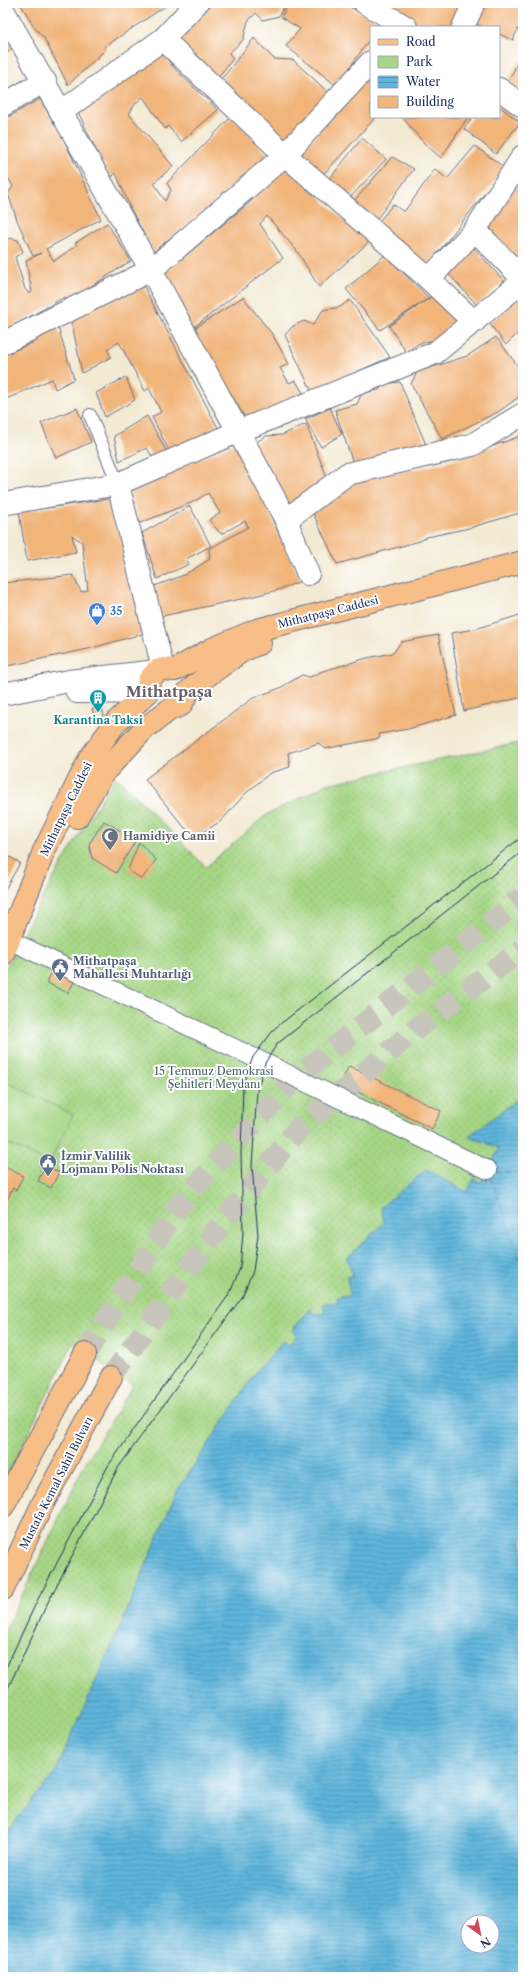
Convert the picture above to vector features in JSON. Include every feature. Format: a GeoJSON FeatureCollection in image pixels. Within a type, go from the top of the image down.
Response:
{"type":"FeatureCollection","features":[{"type":"Feature","properties":{"kind":"main road","name":"Mithatpaşa Caddesi"},"geometry":{"type":"LineString","coordinates":[[6,947],[44,851],[90,758],[116,722],[147,693],[149,680],[165,670],[212,648],[257,630],[523,562]]}},
{"type":"Feature","properties":{"kind":"main road","name":"Mithatpaşa Caddesi"},"geometry":{"type":"LineString","coordinates":[[6,947],[96,781],[144,729],[169,710],[181,705],[188,692],[242,651],[266,640],[346,612],[440,583]]}},
{"type":"Feature","properties":{"kind":"main road"},"geometry":{"type":"LineString","coordinates":[[165,670],[185,678],[188,692]]}},
{"type":"Feature","properties":{"kind":"main road"},"geometry":{"type":"LineString","coordinates":[[147,693],[152,703],[157,707],[169,710]]}},
{"type":"Feature","properties":{"kind":"main road"},"geometry":{"type":"LineString","coordinates":[[3,1506],[85,1354]]}},
{"type":"Feature","properties":{"kind":"main road","name":"Mustafa Kemal Sahil Bulvarı"},"geometry":{"type":"LineString","coordinates":[[3,1589],[43,1503],[111,1378]]}},
{"type":"Feature","properties":{"kind":"street"},"geometry":{"type":"LineString","coordinates":[[61,112],[164,39],[197,3]]}},
{"type":"Feature","properties":{"kind":"street"},"geometry":{"type":"LineString","coordinates":[[365,3],[402,26]]}},
{"type":"Feature","properties":{"kind":"street"},"geometry":{"type":"LineString","coordinates":[[463,26],[474,3]]}},
{"type":"Feature","properties":{"kind":"street"},"geometry":{"type":"LineString","coordinates":[[3,10],[151,270],[237,432],[286,520],[308,574]]}},
{"type":"Feature","properties":{"kind":"street"},"geometry":{"type":"LineString","coordinates":[[164,39],[285,155],[429,279],[474,322]]}},
{"type":"Feature","properties":{"kind":"street"},"geometry":{"type":"LineString","coordinates":[[3,343],[151,270],[285,155],[370,63]]}},
{"type":"Feature","properties":{"kind":"street"},"geometry":{"type":"LineString","coordinates":[[3,105],[44,81]]}},
{"type":"Feature","properties":{"kind":"street"},"geometry":{"type":"LineString","coordinates":[[500,90],[523,106]]}},
{"type":"Feature","properties":{"kind":"street"},"geometry":{"type":"LineString","coordinates":[[429,279],[475,230],[523,156]]}},
{"type":"Feature","properties":{"kind":"street"},"geometry":{"type":"LineString","coordinates":[[3,504],[118,484],[237,432],[435,353],[523,280],[475,230]]}},
{"type":"Feature","properties":{"kind":"street"},"geometry":{"type":"LineString","coordinates":[[286,520],[347,474],[472,445],[523,414]]}},
{"type":"Feature","properties":{"kind":"street"},"geometry":{"type":"LineString","coordinates":[[3,694],[70,681],[165,670],[118,484]]}},
{"type":"Feature","properties":{"kind":"street"},"geometry":{"type":"LineString","coordinates":[[3,705],[71,692],[147,693]]}},
{"type":"Feature","properties":{"kind":"street"},"geometry":{"type":"LineString","coordinates":[[6,947],[488,1170]]}},
{"type":"Feature","properties":{"kind":"lane"},"geometry":{"type":"LineString","coordinates":[[90,415],[118,484]]}},
{"type":"Feature","properties":{"kind":"green space","name":"15 Temmuz Demokrasi Şehitleri Meydanı"},"geometry":{"type":"Polygon","coordinates":[[[523,742],[523,1095],[469,1136],[499,1148],[482,1182],[467,1192],[384,1223],[347,1258],[353,1276],[347,1277],[351,1295],[324,1314],[312,1314],[311,1308],[292,1330],[297,1335],[289,1345],[283,1341],[257,1371],[177,1491],[124,1618],[55,1773],[3,1836],[3,1635],[83,1467],[133,1385],[73,1343],[3,1484],[3,974],[56,873],[116,776],[206,867],[266,815],[327,784],[523,742]]]}},
{"type":"Feature","properties":{"kind":"green space"},"geometry":{"type":"Polygon","coordinates":[[[3,1080],[73,1115],[49,1163],[3,1141],[3,1080]]]}},
{"type":"Feature","properties":{"kind":"water"},"geometry":{"type":"Polygon","coordinates":[[[523,1095],[523,1977],[3,1977],[3,1836],[55,1773],[124,1618],[177,1491],[257,1371],[283,1341],[289,1345],[297,1335],[292,1331],[311,1308],[312,1314],[324,1314],[324,1303],[338,1303],[337,1297],[350,1295],[347,1277],[353,1275],[347,1258],[384,1223],[381,1207],[426,1170],[467,1192],[474,1179],[482,1182],[499,1148],[469,1136],[523,1095]]]}},
{"type":"Feature","properties":{"kind":"building"},"geometry":{"type":"Polygon","coordinates":[[[20,3],[70,3],[71,5],[73,3],[170,3],[104,47],[106,49],[68,85],[44,38],[34,27],[20,3]]]}},
{"type":"Feature","properties":{"kind":"building"},"geometry":{"type":"Polygon","coordinates":[[[215,3],[286,3],[279,16],[263,20],[256,13],[248,21],[243,40],[229,53],[233,59],[212,84],[172,39],[198,15],[215,3]]]}},
{"type":"Feature","properties":{"kind":"building"},"geometry":{"type":"Polygon","coordinates":[[[289,3],[341,3],[380,22],[378,26],[370,26],[370,38],[337,86],[286,46],[300,29],[281,17],[289,3]]]}},
{"type":"Feature","properties":{"kind":"building"},"geometry":{"type":"Polygon","coordinates":[[[380,3],[464,3],[455,26],[415,26],[380,3]]]}},
{"type":"Feature","properties":{"kind":"building"},"geometry":{"type":"Polygon","coordinates":[[[483,3],[523,3],[523,17],[513,40],[500,34],[500,26],[481,26],[474,23],[483,3]]]}},
{"type":"Feature","properties":{"kind":"building"},"geometry":{"type":"Polygon","coordinates":[[[3,24],[16,47],[3,55],[3,24]]]}},
{"type":"Feature","properties":{"kind":"building"},"geometry":{"type":"Polygon","coordinates":[[[254,38],[274,59],[293,60],[330,94],[281,146],[220,81],[254,38]]]}},
{"type":"Feature","properties":{"kind":"building"},"geometry":{"type":"Polygon","coordinates":[[[159,48],[174,68],[218,110],[181,142],[168,126],[165,129],[143,97],[135,104],[129,114],[173,166],[154,183],[165,201],[171,190],[167,183],[232,116],[268,155],[211,205],[153,252],[129,205],[116,173],[112,177],[102,162],[78,112],[159,48]]]}},
{"type":"Feature","properties":{"kind":"building"},"geometry":{"type":"Polygon","coordinates":[[[518,62],[523,64],[523,95],[507,84],[518,62]]]}},
{"type":"Feature","properties":{"kind":"building"},"geometry":{"type":"Polygon","coordinates":[[[363,77],[370,85],[370,118],[375,118],[321,177],[297,159],[363,77]]]}},
{"type":"Feature","properties":{"kind":"building"},"geometry":{"type":"Polygon","coordinates":[[[40,99],[56,127],[61,127],[64,140],[101,219],[46,249],[54,261],[77,245],[75,243],[107,223],[131,261],[68,301],[65,297],[4,331],[3,242],[10,238],[18,240],[23,252],[15,257],[25,289],[29,294],[32,292],[26,261],[41,253],[33,256],[17,220],[8,194],[13,186],[3,170],[3,120],[40,99]]]}},
{"type":"Feature","properties":{"kind":"building"},"geometry":{"type":"Polygon","coordinates":[[[500,107],[520,122],[496,154],[464,129],[472,118],[500,118],[500,107]]]}},
{"type":"Feature","properties":{"kind":"building"},"geometry":{"type":"Polygon","coordinates":[[[403,118],[467,118],[441,158],[424,143],[403,118]]]}},
{"type":"Feature","properties":{"kind":"building"},"geometry":{"type":"Polygon","coordinates":[[[362,138],[386,159],[346,202],[327,182],[362,138]]]}},
{"type":"Feature","properties":{"kind":"building"},"geometry":{"type":"Polygon","coordinates":[[[475,146],[505,168],[424,270],[377,224],[393,204],[404,212],[435,169],[447,179],[475,146]]]}},
{"type":"Feature","properties":{"kind":"building"},"geometry":{"type":"Polygon","coordinates":[[[392,157],[414,169],[370,228],[350,206],[392,157]]]}},
{"type":"Feature","properties":{"kind":"building"},"geometry":{"type":"Polygon","coordinates":[[[285,164],[336,213],[370,241],[319,287],[297,251],[267,216],[260,224],[283,258],[189,331],[162,275],[249,203],[285,164]]]}},
{"type":"Feature","properties":{"kind":"building"},"geometry":{"type":"Polygon","coordinates":[[[523,172],[523,256],[519,261],[485,222],[523,172]]]}},
{"type":"Feature","properties":{"kind":"building"},"geometry":{"type":"Polygon","coordinates":[[[473,247],[504,281],[477,305],[446,271],[473,247]]]}},
{"type":"Feature","properties":{"kind":"building"},"geometry":{"type":"Polygon","coordinates":[[[385,255],[429,298],[380,330],[346,289],[385,255]]]}},
{"type":"Feature","properties":{"kind":"building"},"geometry":{"type":"Polygon","coordinates":[[[141,281],[218,428],[169,451],[152,417],[161,412],[149,388],[145,391],[119,342],[107,349],[111,357],[82,373],[71,319],[141,281]]]}},
{"type":"Feature","properties":{"kind":"building"},"geometry":{"type":"Polygon","coordinates":[[[434,295],[459,325],[435,340],[420,343],[406,352],[389,326],[434,295]]]}},
{"type":"Feature","properties":{"kind":"building"},"geometry":{"type":"Polygon","coordinates":[[[523,295],[523,328],[506,345],[489,323],[523,295]]]}},
{"type":"Feature","properties":{"kind":"building"},"geometry":{"type":"Polygon","coordinates":[[[243,297],[272,334],[289,364],[280,368],[289,383],[295,380],[305,396],[248,423],[220,375],[209,363],[189,332],[243,297]]]}},
{"type":"Feature","properties":{"kind":"building"},"geometry":{"type":"Polygon","coordinates":[[[350,300],[390,357],[312,392],[285,335],[293,326],[304,321],[313,325],[323,310],[340,307],[350,300]]]}},
{"type":"Feature","properties":{"kind":"building"},"geometry":{"type":"Polygon","coordinates":[[[58,327],[74,379],[55,389],[52,379],[6,399],[7,403],[3,410],[3,355],[37,341],[37,337],[58,327]]]}},
{"type":"Feature","properties":{"kind":"building"},"geometry":{"type":"Polygon","coordinates":[[[496,337],[523,373],[523,394],[498,412],[442,439],[411,384],[417,372],[467,356],[496,337]]]}},
{"type":"Feature","properties":{"kind":"building"},"geometry":{"type":"Polygon","coordinates":[[[126,377],[135,400],[105,417],[96,393],[126,377]]]}},
{"type":"Feature","properties":{"kind":"building"},"geometry":{"type":"Polygon","coordinates":[[[400,382],[426,445],[417,453],[398,451],[354,466],[335,410],[357,404],[362,393],[379,390],[383,384],[400,382]]]}},
{"type":"Feature","properties":{"kind":"building"},"geometry":{"type":"Polygon","coordinates":[[[77,408],[91,442],[56,458],[41,423],[77,408]]]}},
{"type":"Feature","properties":{"kind":"building"},"geometry":{"type":"Polygon","coordinates":[[[330,408],[342,434],[321,447],[305,419],[330,408]]]}},
{"type":"Feature","properties":{"kind":"building"},"geometry":{"type":"Polygon","coordinates":[[[147,416],[167,452],[153,458],[147,448],[119,461],[114,436],[147,416]]]}},
{"type":"Feature","properties":{"kind":"building"},"geometry":{"type":"Polygon","coordinates":[[[306,424],[328,480],[285,514],[252,445],[266,436],[282,435],[306,424]]]}},
{"type":"Feature","properties":{"kind":"building"},"geometry":{"type":"Polygon","coordinates":[[[523,435],[523,512],[469,528],[427,537],[420,541],[337,564],[311,509],[364,474],[408,471],[450,462],[523,435]]]}},
{"type":"Feature","properties":{"kind":"building"},"geometry":{"type":"Polygon","coordinates":[[[237,443],[301,581],[278,590],[158,617],[152,587],[184,575],[210,559],[209,549],[248,527],[245,521],[221,534],[209,520],[220,513],[208,493],[193,502],[140,523],[129,492],[183,466],[237,443]]]}},
{"type":"Feature","properties":{"kind":"building"},"geometry":{"type":"Polygon","coordinates":[[[114,498],[146,633],[88,649],[3,667],[3,583],[73,575],[81,592],[88,590],[82,542],[72,535],[76,552],[27,561],[19,512],[114,498]]]}},
{"type":"Feature","properties":{"kind":"building"},"geometry":{"type":"Polygon","coordinates":[[[190,506],[211,546],[186,559],[189,564],[157,579],[142,533],[190,506]]]}},
{"type":"Feature","properties":{"kind":"building"},"geometry":{"type":"Polygon","coordinates":[[[523,614],[523,697],[464,711],[451,633],[475,629],[523,614]]]}},
{"type":"Feature","properties":{"kind":"building"},"geometry":{"type":"Polygon","coordinates":[[[438,635],[456,715],[408,729],[379,734],[380,738],[324,749],[319,743],[288,753],[290,767],[270,773],[246,793],[221,821],[197,836],[185,828],[145,779],[253,698],[280,688],[302,675],[310,677],[323,671],[367,658],[393,653],[401,642],[438,635]]]}},
{"type":"Feature","properties":{"kind":"building","name":"Karantina Taksi"},"geometry":{"type":"Polygon","coordinates":[[[102,707],[104,716],[95,719],[92,709],[102,707]]]}},
{"type":"Feature","properties":{"kind":"building","name":"Hamidiye Camii"},"geometry":{"type":"Polygon","coordinates":[[[104,821],[136,840],[116,873],[92,858],[89,844],[104,821]]]}},
{"type":"Feature","properties":{"kind":"building"},"geometry":{"type":"Polygon","coordinates":[[[139,842],[156,860],[142,879],[128,870],[139,842]]]}},
{"type":"Feature","properties":{"kind":"building"},"geometry":{"type":"Polygon","coordinates":[[[3,853],[20,863],[3,893],[3,853]]]}},
{"type":"Feature","properties":{"kind":"building","name":"Mithatpaşa Mahallesi Muhtarlığı"},"geometry":{"type":"Polygon","coordinates":[[[52,971],[74,982],[68,993],[47,983],[52,971]]]}},
{"type":"Feature","properties":{"kind":"building"},"geometry":{"type":"Polygon","coordinates":[[[349,1066],[441,1111],[432,1129],[340,1083],[349,1066]]]}},
{"type":"Feature","properties":{"kind":"building"},"geometry":{"type":"Polygon","coordinates":[[[3,1166],[23,1176],[16,1190],[13,1188],[3,1208],[3,1166]]]}},
{"type":"Feature","properties":{"kind":"building","name":"İzmir Valilik Lojmanı Polis Noktası"},"geometry":{"type":"Polygon","coordinates":[[[45,1166],[59,1172],[51,1188],[38,1181],[45,1166]]]}},
{"type":"Feature","properties":{"kind":"ferry route"},"geometry":{"type":"LineString","coordinates":[[495,1171],[523,1173]]}},
{"type":"Feature","properties":{"kind":"ferry route"},"geometry":{"type":"LineString","coordinates":[[491,1178],[523,1268]]}},
{"type":"Feature","properties":{"kind":"tunnel"},"geometry":{"type":"LineString","coordinates":[[85,1354],[179,1205],[292,1081],[523,897]]}},
{"type":"Feature","properties":{"kind":"tunnel"},"geometry":{"type":"LineString","coordinates":[[111,1377],[213,1235],[299,1128],[421,1025],[523,949]]}},
{"type":"Feature","properties":{"kind":"tram line"},"geometry":{"type":"LineString","coordinates":[[3,1674],[37,1601],[108,1466],[230,1293],[240,1268],[243,1233],[241,1154],[243,1084],[253,1057],[275,1028],[523,836]]}},
{"type":"Feature","properties":{"kind":"tram line"},"geometry":{"type":"LineString","coordinates":[[3,1699],[47,1604],[118,1468],[242,1297],[253,1271],[258,1235],[252,1166],[257,1091],[265,1063],[277,1044],[523,851]]}},
{"type":"Feature","properties":{"kind":"place","name":"35"},"geometry":{"type":"Point","coordinates":[97,626]}},
{"type":"Feature","properties":{"kind":"place","name":"Karantina Taksi"},"geometry":{"type":"Point","coordinates":[98,713]}},
{"type":"Feature","properties":{"kind":"place","name":"Hamidiye Camii"},"geometry":{"type":"Point","coordinates":[110,851]}},
{"type":"Feature","properties":{"kind":"place","name":"Mithatpaşa Mahallesi Muhtarlığı"},"geometry":{"type":"Point","coordinates":[60,982]}},
{"type":"Feature","properties":{"kind":"place","name":"İzmir Valilik Lojmanı Polis Noktası"},"geometry":{"type":"Point","coordinates":[48,1177]}},
{"type":"Feature","properties":{"kind":"district","name":"Mithatpaşa"},"geometry":{"type":"Point","coordinates":[169,691]}}]}
